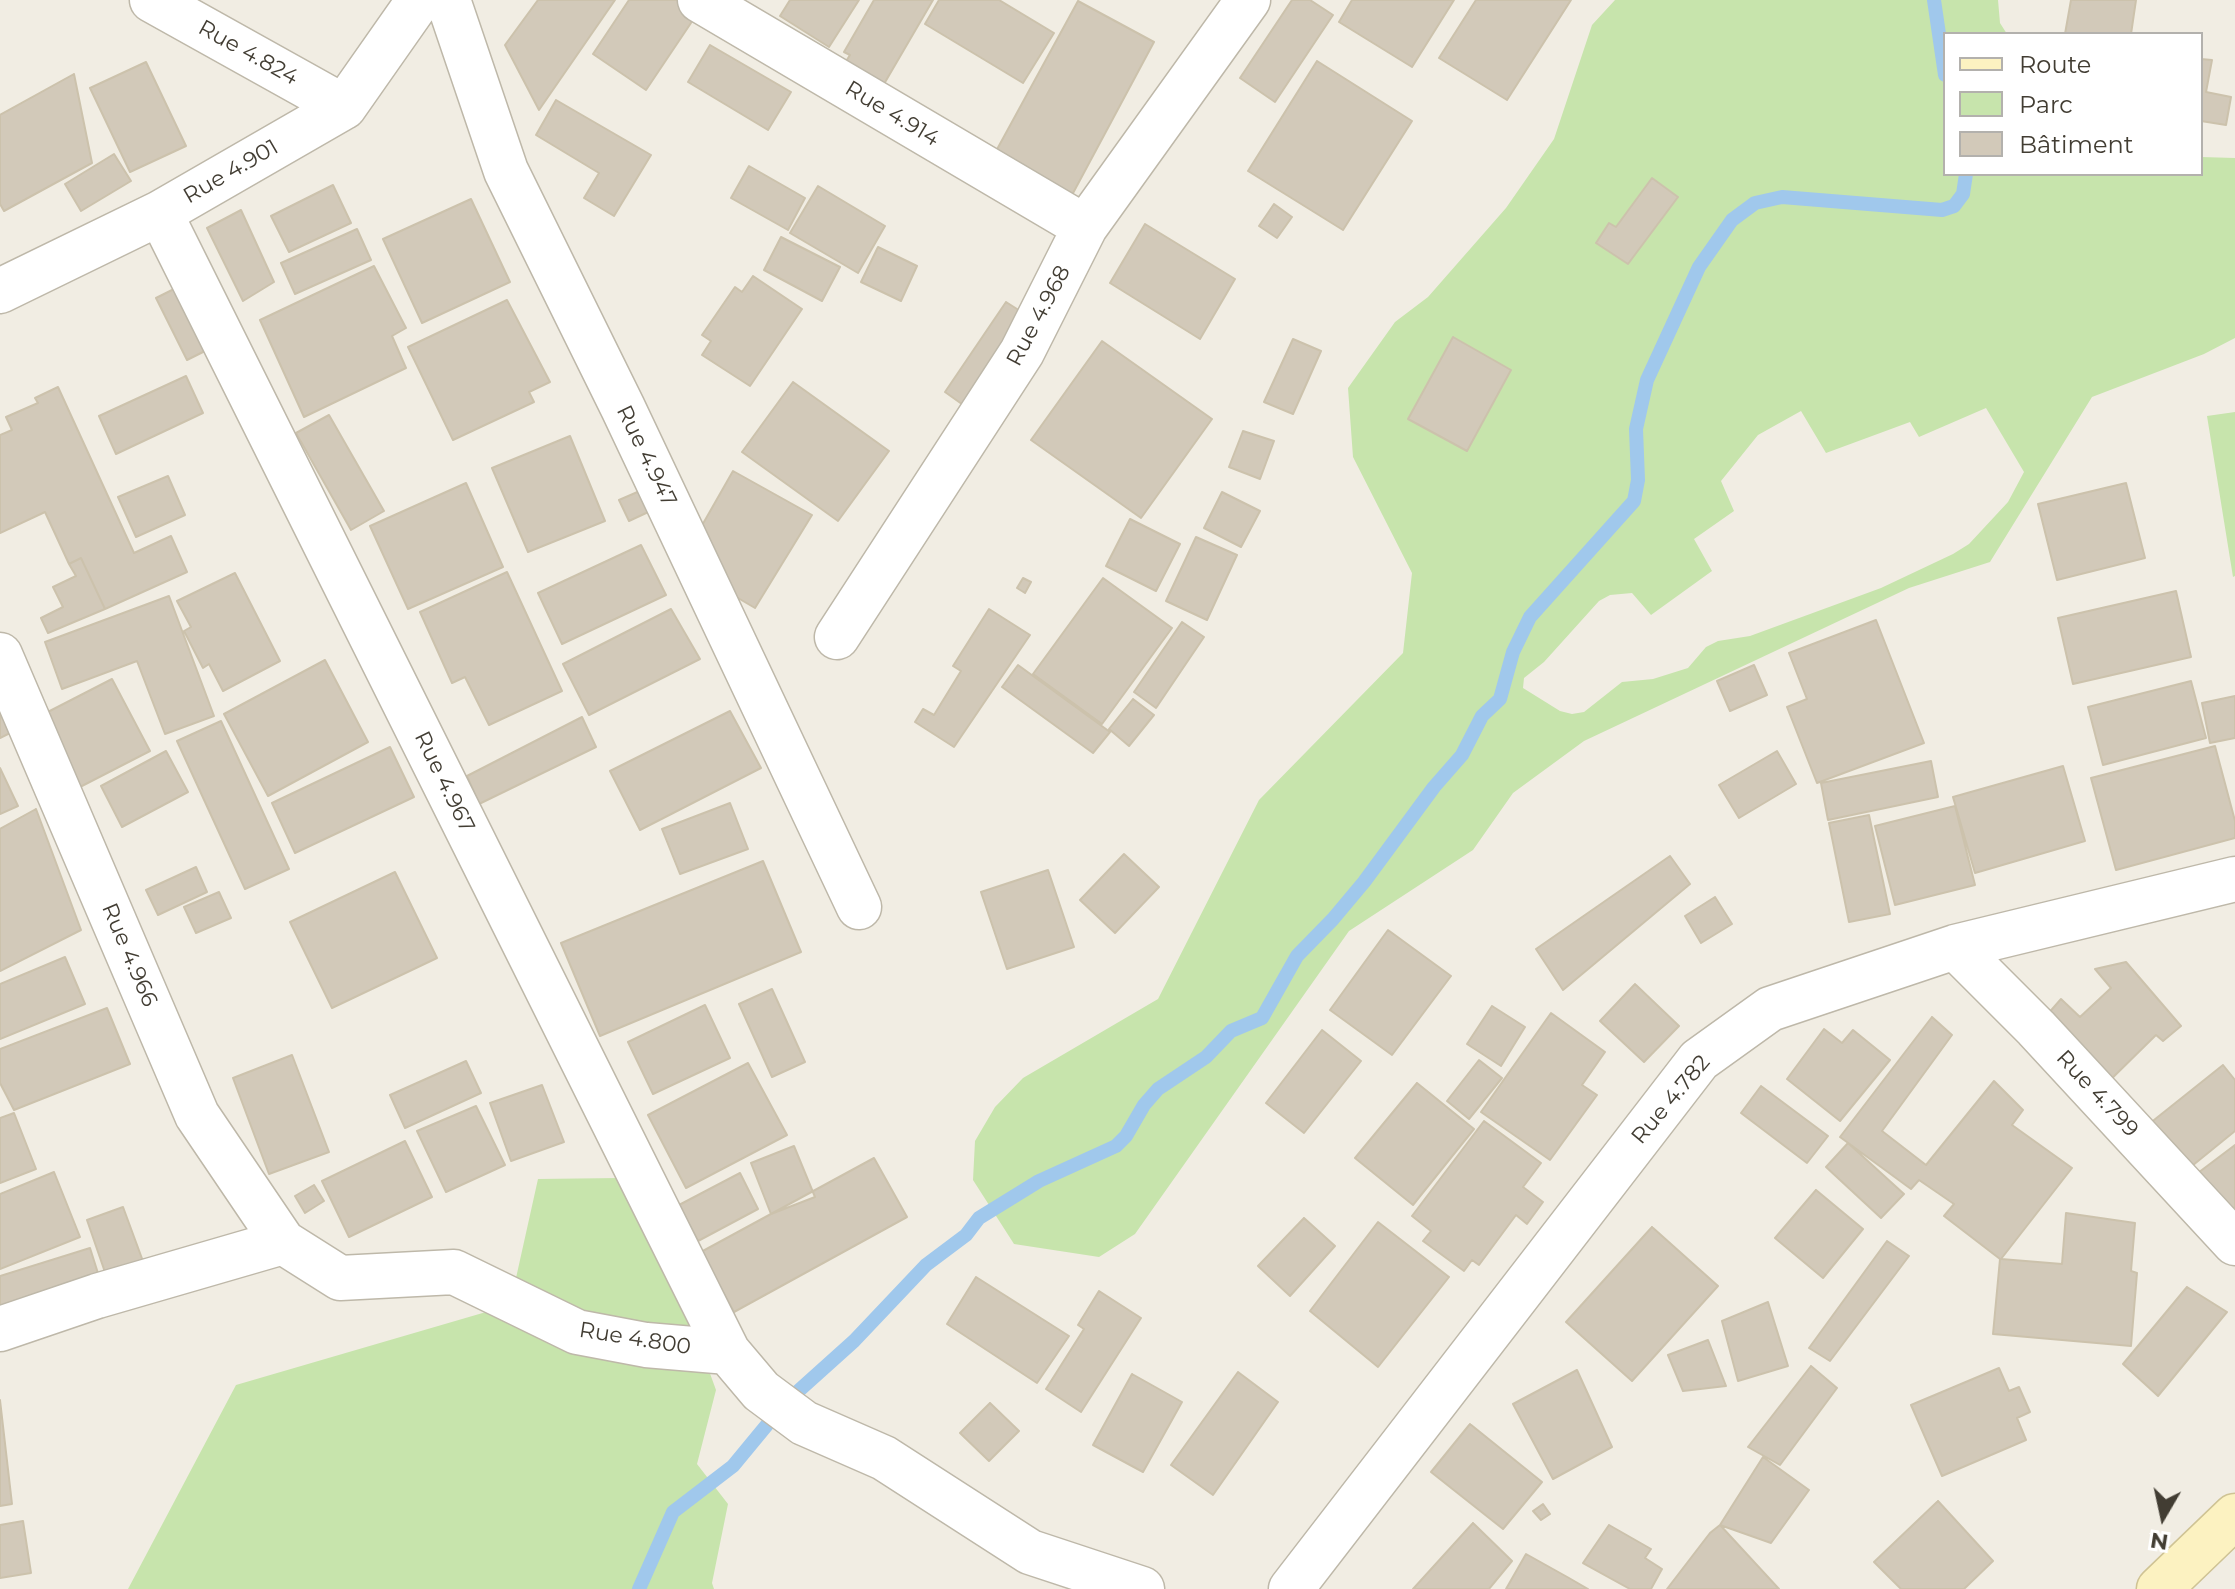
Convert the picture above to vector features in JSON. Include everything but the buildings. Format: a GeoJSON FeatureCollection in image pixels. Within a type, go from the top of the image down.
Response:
{"type":"FeatureCollection","features":[{"type":"Feature","properties":{"kind":"street","name":"Rue 4.824"},"geometry":{"type":"LineString","coordinates":[[152,0],[344,107]]}},
{"type":"Feature","properties":{"kind":"street","name":"Rue 4.901"},"geometry":{"type":"LineString","coordinates":[[0,291],[160,213],[344,107],[419,0]]}},
{"type":"Feature","properties":{"kind":"street","name":"Rue 4.947"},"geometry":{"type":"LineString","coordinates":[[448,0],[506,171],[643,450],[859,907]]}},
{"type":"Feature","properties":{"kind":"street","name":"Rue 4.914"},"geometry":{"type":"LineString","coordinates":[[700,0],[1085,227]]}},
{"type":"Feature","properties":{"kind":"street","name":"Rue 4.968"},"geometry":{"type":"LineString","coordinates":[[837,637],[1022,352],[1085,227],[1248,0]]}},
{"type":"Feature","properties":{"kind":"street","name":"Rue 4.967"},"geometry":{"type":"LineString","coordinates":[[160,213],[728,1352]]}},
{"type":"Feature","properties":{"kind":"street","name":"Rue 4.966"},"geometry":{"type":"LineString","coordinates":[[0,655],[197,1115],[283,1242]]}},
{"type":"Feature","properties":{"kind":"street","name":"Rue 4.782"},"geometry":{"type":"LineString","coordinates":[[1291,1589],[1699,1060],[1770,1009],[1955,947],[2235,879]]}},
{"type":"Feature","properties":{"kind":"street","name":"Rue 4.799"},"geometry":{"type":"LineString","coordinates":[[1955,947],[2036,1028],[2235,1243]]}},
{"type":"Feature","properties":{"kind":"street","name":"Rue 4.800"},"geometry":{"type":"LineString","coordinates":[[283,1242],[340,1278],[454,1272],[577,1332],[646,1345],[728,1352]]}},
{"type":"Feature","properties":{"kind":"street"},"geometry":{"type":"LineString","coordinates":[[0,1329],[97,1296],[283,1242]]}},
{"type":"Feature","properties":{"kind":"street"},"geometry":{"type":"LineString","coordinates":[[728,1352],[761,1391],[804,1423],[884,1458],[1030,1552],[1142,1589]]}},
{"type":"Feature","properties":{"kind":"street"},"geometry":{"type":"LineString","coordinates":[[2159,1589],[2235,1516]]}},
{"type":"Feature","properties":{"kind":"green space"},"geometry":{"type":"Polygon","coordinates":[[[1615,0],[1998,0],[2000,23],[2006,32],[1943,32],[1943,176],[2203,176],[2203,157],[2235,158],[2235,338],[2204,354],[2092,397],[1990,562],[1909,588],[1584,741],[1513,793],[1473,850],[1349,931],[1135,1234],[1099,1257],[1014,1244],[973,1180],[975,1141],[995,1107],[1023,1078],[1158,999],[1259,800],[1403,653],[1412,573],[1353,457],[1348,388],[1395,322],[1428,297],[1506,208],[1554,139],[1592,25],[1615,0]],[[1986,408],[1919,437],[1910,422],[1826,453],[1801,411],[1758,435],[1721,481],[1734,511],[1694,539],[1712,571],[1651,615],[1632,593],[1610,595],[1599,601],[1544,662],[1524,678],[1523,688],[1560,711],[1572,714],[1584,712],[1622,682],[1653,679],[1688,668],[1706,647],[1718,641],[1750,636],[1881,588],[1953,554],[1969,544],[2008,502],[2024,472],[1986,408]]]}},
{"type":"Feature","properties":{"kind":"green space"},"geometry":{"type":"Polygon","coordinates":[[[2235,412],[2235,576],[2233,577],[2207,416],[2235,412]]]}},
{"type":"Feature","properties":{"kind":"green space"},"geometry":{"type":"Polygon","coordinates":[[[619,1178],[681,1294],[716,1390],[697,1464],[728,1504],[712,1583],[714,1589],[128,1589],[236,1385],[510,1305],[538,1179],[619,1178]]]}},
{"type":"Feature","properties":{"kind":"waterway"},"geometry":{"type":"LineString","coordinates":[[1934,0],[1943,61]]}},
{"type":"Feature","properties":{"kind":"waterway"},"geometry":{"type":"LineString","coordinates":[[639,1589],[673,1512],[733,1466],[785,1403],[854,1341],[926,1265],[966,1235],[979,1218],[1039,1181],[1116,1146],[1158,1089],[1206,1057],[1231,1031],[1262,1018],[1297,956],[1364,882],[1434,787],[1462,755],[1482,716],[1500,699],[1513,652],[1530,617],[1634,501],[1638,480],[1636,429],[1647,380],[1699,267],[1732,220],[1755,203],[1782,197],[1942,210],[1954,206],[1963,194],[1966,176]]}}]}
